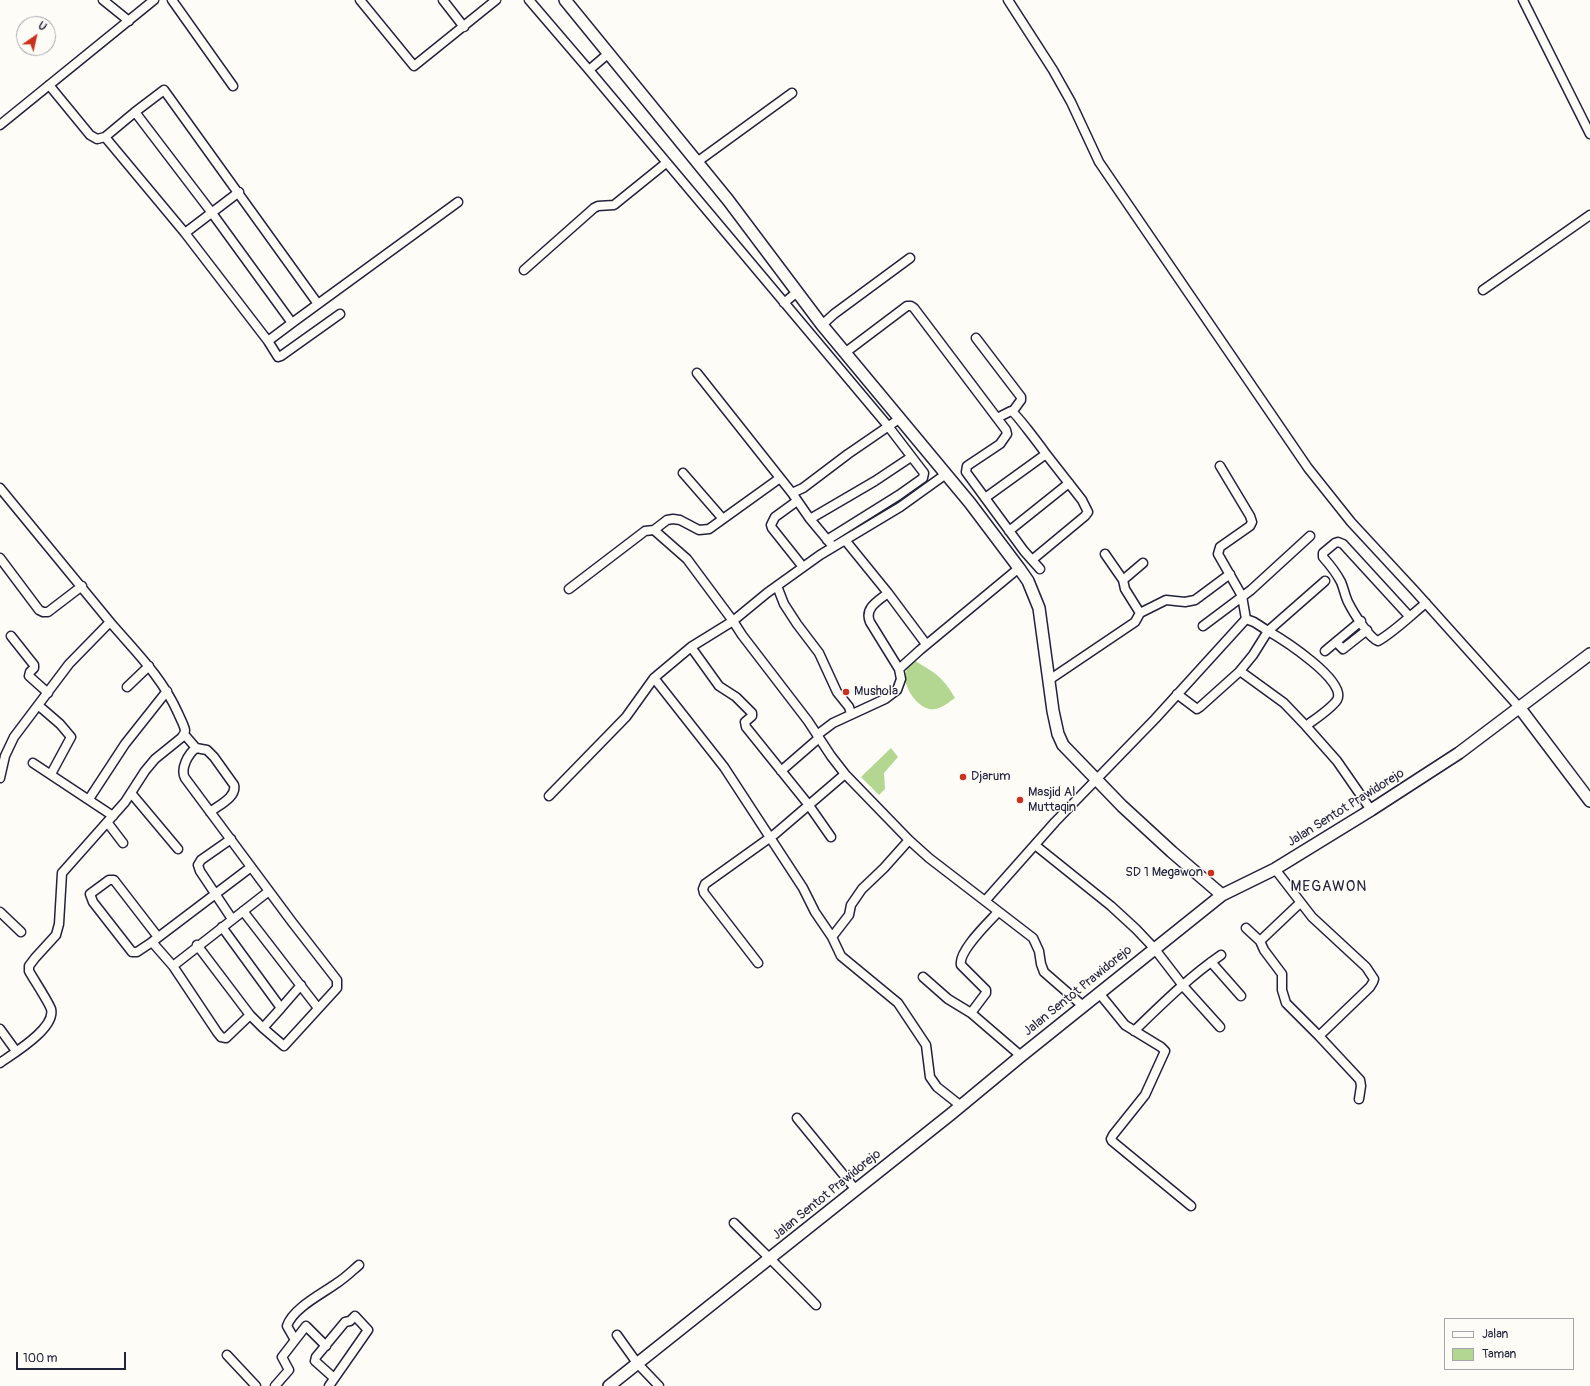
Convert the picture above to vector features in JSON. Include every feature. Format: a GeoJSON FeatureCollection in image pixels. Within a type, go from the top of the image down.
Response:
{"type":"FeatureCollection","features":[{"type":"Feature","properties":{"kind":"street"},"geometry":{"type":"LineString","coordinates":[[103,0],[129,21]]}},
{"type":"Feature","properties":{"kind":"street"},"geometry":{"type":"LineString","coordinates":[[0,125],[154,0]]}},
{"type":"Feature","properties":{"kind":"street"},"geometry":{"type":"LineString","coordinates":[[172,0],[233,86]]}},
{"type":"Feature","properties":{"kind":"street"},"geometry":{"type":"LineString","coordinates":[[360,0],[414,66],[496,0]]}},
{"type":"Feature","properties":{"kind":"street"},"geometry":{"type":"LineString","coordinates":[[443,0],[464,27]]}},
{"type":"Feature","properties":{"kind":"street"},"geometry":{"type":"LineString","coordinates":[[529,0],[598,62],[697,162],[797,292],[848,350],[856,365],[899,419],[963,494],[990,518],[1009,531],[1040,569]]}},
{"type":"Feature","properties":{"kind":"street"},"geometry":{"type":"LineString","coordinates":[[549,796],[626,716],[654,678],[692,647],[733,621],[803,567],[830,543],[923,478],[924,473],[888,426],[666,163],[598,62],[565,0]]}},
{"type":"Feature","properties":{"kind":"street"},"geometry":{"type":"LineString","coordinates":[[1008,0],[1057,76],[1099,162],[1308,468],[1351,522],[1519,707],[1590,802]]}},
{"type":"Feature","properties":{"kind":"street"},"geometry":{"type":"LineString","coordinates":[[1523,0],[1590,134]]}},
{"type":"Feature","properties":{"kind":"street"},"geometry":{"type":"LineString","coordinates":[[49,85],[94,138],[101,139],[164,90],[318,304]]}},
{"type":"Feature","properties":{"kind":"street"},"geometry":{"type":"LineString","coordinates":[[697,162],[792,93]]}},
{"type":"Feature","properties":{"kind":"street"},"geometry":{"type":"LineString","coordinates":[[135,112],[212,213],[292,323]]}},
{"type":"Feature","properties":{"kind":"street"},"geometry":{"type":"LineString","coordinates":[[105,137],[185,233],[268,341],[278,357],[340,314]]}},
{"type":"Feature","properties":{"kind":"street"},"geometry":{"type":"LineString","coordinates":[[524,270],[594,208],[598,206],[614,205],[666,163]]}},
{"type":"Feature","properties":{"kind":"street"},"geometry":{"type":"LineString","coordinates":[[185,233],[238,192]]}},
{"type":"Feature","properties":{"kind":"street"},"geometry":{"type":"LineString","coordinates":[[268,341],[458,202]]}},
{"type":"Feature","properties":{"kind":"street"},"geometry":{"type":"LineString","coordinates":[[1483,290],[1590,215]]}},
{"type":"Feature","properties":{"kind":"street"},"geometry":{"type":"LineString","coordinates":[[824,324],[834,314],[910,258]]}},
{"type":"Feature","properties":{"kind":"street"},"geometry":{"type":"LineString","coordinates":[[784,303],[797,292]]}},
{"type":"Feature","properties":{"kind":"street"},"geometry":{"type":"LineString","coordinates":[[848,350],[907,306],[911,306],[1006,430],[1006,434],[1000,444],[967,466],[966,472],[973,487],[984,498],[990,518],[1028,581],[1039,608],[1055,724],[1060,739],[1069,753],[1172,852],[1222,895]]}},
{"type":"Feature","properties":{"kind":"street"},"geometry":{"type":"LineString","coordinates":[[976,338],[1021,397],[1021,400],[1013,411],[997,418]]}},
{"type":"Feature","properties":{"kind":"street"},"geometry":{"type":"LineString","coordinates":[[844,375],[856,365]]}},
{"type":"Feature","properties":{"kind":"street"},"geometry":{"type":"LineString","coordinates":[[697,373],[830,543]]}},
{"type":"Feature","properties":{"kind":"street"},"geometry":{"type":"LineString","coordinates":[[1013,411],[1088,510],[1087,514],[1032,560]]}},
{"type":"Feature","properties":{"kind":"street"},"geometry":{"type":"LineString","coordinates":[[792,493],[803,488],[899,419]]}},
{"type":"Feature","properties":{"kind":"street"},"geometry":{"type":"LineString","coordinates":[[984,498],[1046,454]]}},
{"type":"Feature","properties":{"kind":"street"},"geometry":{"type":"LineString","coordinates":[[810,519],[875,481],[911,457]]}},
{"type":"Feature","properties":{"kind":"street"},"geometry":{"type":"LineString","coordinates":[[1220,466],[1250,516],[1252,522],[1250,526],[1219,548],[1218,554],[1242,596],[1246,619]]}},
{"type":"Feature","properties":{"kind":"street"},"geometry":{"type":"LineString","coordinates":[[683,473],[723,519]]}},
{"type":"Feature","properties":{"kind":"street"},"geometry":{"type":"LineString","coordinates":[[830,543],[845,540],[900,507],[946,474]]}},
{"type":"Feature","properties":{"kind":"street"},"geometry":{"type":"LineString","coordinates":[[569,589],[645,531],[654,530],[667,520],[673,518],[699,530],[709,529],[780,478]]}},
{"type":"Feature","properties":{"kind":"street"},"geometry":{"type":"LineString","coordinates":[[1009,531],[1069,483]]}},
{"type":"Feature","properties":{"kind":"street"},"geometry":{"type":"LineString","coordinates":[[963,494],[973,487]]}},
{"type":"Feature","properties":{"kind":"street"},"geometry":{"type":"LineString","coordinates":[[0,488],[110,622],[149,666],[167,692],[185,731],[181,738],[155,759],[110,819],[62,873],[59,924],[56,935],[35,958],[30,966],[29,972],[50,1009],[51,1019],[43,1030],[0,1063]]}},
{"type":"Feature","properties":{"kind":"street"},"geometry":{"type":"LineString","coordinates":[[797,501],[776,517],[771,526],[803,567]]}},
{"type":"Feature","properties":{"kind":"street"},"geometry":{"type":"LineString","coordinates":[[654,530],[687,559],[742,635],[808,721],[845,774],[909,840],[998,912],[1033,938],[1039,951],[1044,972],[1083,1006]]}},
{"type":"Feature","properties":{"kind":"street"},"geometry":{"type":"LineString","coordinates":[[1203,626],[1269,574],[1310,536]]}},
{"type":"Feature","properties":{"kind":"street"},"geometry":{"type":"LineString","coordinates":[[845,540],[888,593],[926,644]]}},
{"type":"Feature","properties":{"kind":"street"},"geometry":{"type":"LineString","coordinates":[[1409,616],[1343,544],[1338,542],[1323,553],[1323,557],[1333,569],[1341,583],[1348,602],[1360,622],[1378,641],[1426,603]]}},
{"type":"Feature","properties":{"kind":"street"},"geometry":{"type":"LineString","coordinates":[[1106,554],[1123,580],[1125,589],[1140,613]]}},
{"type":"Feature","properties":{"kind":"street"},"geometry":{"type":"LineString","coordinates":[[0,558],[39,610],[43,612],[48,612],[82,586]]}},
{"type":"Feature","properties":{"kind":"street"},"geometry":{"type":"LineString","coordinates":[[1123,580],[1144,563]]}},
{"type":"Feature","properties":{"kind":"street"},"geometry":{"type":"LineString","coordinates":[[899,669],[926,644],[1019,568]]}},
{"type":"Feature","properties":{"kind":"street"},"geometry":{"type":"LineString","coordinates":[[1049,680],[1135,622],[1140,613],[1166,600],[1190,602],[1230,574]]}},
{"type":"Feature","properties":{"kind":"street"},"geometry":{"type":"LineString","coordinates":[[1177,694],[1191,706],[1197,709],[1200,708],[1240,671],[1253,655],[1268,631],[1325,581]]}},
{"type":"Feature","properties":{"kind":"street"},"geometry":{"type":"LineString","coordinates":[[777,586],[784,604],[819,653],[837,692],[849,707],[851,714]]}},
{"type":"Feature","properties":{"kind":"street"},"geometry":{"type":"LineString","coordinates":[[781,771],[833,723],[885,699],[897,690],[901,679],[899,669],[867,615],[876,603],[888,593]]}},
{"type":"Feature","properties":{"kind":"street"},"geometry":{"type":"LineString","coordinates":[[1246,619],[1254,622],[1299,650],[1330,678],[1334,684],[1338,694],[1337,700],[1321,715],[1306,726]]}},
{"type":"Feature","properties":{"kind":"street"},"geometry":{"type":"LineString","coordinates":[[985,901],[1035,844],[1246,619]]}},
{"type":"Feature","properties":{"kind":"street"},"geometry":{"type":"LineString","coordinates":[[0,778],[5,756],[14,737],[69,664],[110,622]]}},
{"type":"Feature","properties":{"kind":"street"},"geometry":{"type":"LineString","coordinates":[[1325,652],[1360,622]]}},
{"type":"Feature","properties":{"kind":"street"},"geometry":{"type":"LineString","coordinates":[[1336,642],[1343,649],[1367,630]]}},
{"type":"Feature","properties":{"kind":"street"},"geometry":{"type":"LineString","coordinates":[[11,636],[34,665],[34,668],[30,672],[29,676],[48,693]]}},
{"type":"Feature","properties":{"kind":"street"},"geometry":{"type":"LineString","coordinates":[[692,647],[719,686],[736,697],[752,714],[752,716],[745,722],[746,727],[808,804],[831,837]]}},
{"type":"Feature","properties":{"kind":"street","name":"Jalan Sentot Prawidorejo"},"geometry":{"type":"LineString","coordinates":[[609,1386],[770,1259],[961,1106],[1154,948],[1222,895],[1275,870],[1371,810],[1459,752],[1590,654]]}},
{"type":"Feature","properties":{"kind":"street"},"geometry":{"type":"LineString","coordinates":[[127,687],[149,666]]}},
{"type":"Feature","properties":{"kind":"street"},"geometry":{"type":"LineString","coordinates":[[1240,671],[1284,703],[1306,726],[1337,761],[1371,810]]}},
{"type":"Feature","properties":{"kind":"street"},"geometry":{"type":"LineString","coordinates":[[654,678],[724,767],[770,837],[832,937],[841,956],[898,1003],[926,1045],[930,1077],[937,1087],[961,1106]]}},
{"type":"Feature","properties":{"kind":"street"},"geometry":{"type":"LineString","coordinates":[[89,799],[125,744],[167,692]]}},
{"type":"Feature","properties":{"kind":"street"},"geometry":{"type":"LineString","coordinates":[[38,706],[60,724],[71,737],[51,774]]}},
{"type":"Feature","properties":{"kind":"street"},"geometry":{"type":"LineString","coordinates":[[184,734],[196,748],[207,750],[214,757],[234,785],[235,788],[232,796],[210,812]]}},
{"type":"Feature","properties":{"kind":"street"},"geometry":{"type":"LineString","coordinates":[[196,748],[192,751],[188,758],[183,774],[251,867],[337,980],[337,988],[284,1046],[250,1015],[197,945]]}},
{"type":"Feature","properties":{"kind":"street"},"geometry":{"type":"LineString","coordinates":[[33,763],[89,799],[110,819],[123,843]]}},
{"type":"Feature","properties":{"kind":"street"},"geometry":{"type":"LineString","coordinates":[[758,963],[704,893],[703,889],[705,884],[770,837],[845,774]]}},
{"type":"Feature","properties":{"kind":"street"},"geometry":{"type":"LineString","coordinates":[[130,794],[178,849]]}},
{"type":"Feature","properties":{"kind":"street"},"geometry":{"type":"LineString","coordinates":[[231,839],[201,860],[198,865],[200,871],[232,919]]}},
{"type":"Feature","properties":{"kind":"street"},"geometry":{"type":"LineString","coordinates":[[832,937],[849,915],[851,905],[862,888],[884,868],[909,840]]}},
{"type":"Feature","properties":{"kind":"street"},"geometry":{"type":"LineString","coordinates":[[1035,844],[1111,906],[1154,948],[1182,985],[1220,1027]]}},
{"type":"Feature","properties":{"kind":"street"},"geometry":{"type":"LineString","coordinates":[[250,1015],[226,1038],[221,1037],[155,939],[114,880],[109,880],[90,894],[92,902],[132,952],[137,952],[155,939],[251,867]]}},
{"type":"Feature","properties":{"kind":"street"},"geometry":{"type":"LineString","coordinates":[[1275,870],[1312,917],[1366,967],[1374,980],[1370,987],[1344,1014],[1319,1036]]}},
{"type":"Feature","properties":{"kind":"street"},"geometry":{"type":"LineString","coordinates":[[173,966],[197,945],[269,891]]}},
{"type":"Feature","properties":{"kind":"street"},"geometry":{"type":"LineString","coordinates":[[1260,941],[1300,903]]}},
{"type":"Feature","properties":{"kind":"street"},"geometry":{"type":"LineString","coordinates":[[243,911],[318,1008]]}},
{"type":"Feature","properties":{"kind":"street"},"geometry":{"type":"LineString","coordinates":[[0,912],[21,932]]}},
{"type":"Feature","properties":{"kind":"street"},"geometry":{"type":"LineString","coordinates":[[971,1013],[986,993],[986,990],[961,965],[960,961],[963,952],[998,912]]}},
{"type":"Feature","properties":{"kind":"street"},"geometry":{"type":"LineString","coordinates":[[222,927],[281,1008]]}},
{"type":"Feature","properties":{"kind":"street"},"geometry":{"type":"LineString","coordinates":[[1246,928],[1260,941],[1264,950],[1282,974],[1282,990],[1286,1003],[1360,1080],[1361,1086],[1359,1099]]}},
{"type":"Feature","properties":{"kind":"street"},"geometry":{"type":"LineString","coordinates":[[1134,1031],[1182,985],[1221,954]]}},
{"type":"Feature","properties":{"kind":"street"},"geometry":{"type":"LineString","coordinates":[[1211,962],[1241,996]]}},
{"type":"Feature","properties":{"kind":"street"},"geometry":{"type":"LineString","coordinates":[[923,977],[948,1000],[971,1013],[1021,1056]]}},
{"type":"Feature","properties":{"kind":"street"},"geometry":{"type":"LineString","coordinates":[[263,1028],[301,985]]}},
{"type":"Feature","properties":{"kind":"street"},"geometry":{"type":"LineString","coordinates":[[1099,993],[1125,1025],[1165,1051],[1146,1095],[1111,1139],[1117,1147],[1190,1206]]}},
{"type":"Feature","properties":{"kind":"street"},"geometry":{"type":"LineString","coordinates":[[0,1028],[16,1051]]}},
{"type":"Feature","properties":{"kind":"street"},"geometry":{"type":"LineString","coordinates":[[797,1118],[856,1190]]}},
{"type":"Feature","properties":{"kind":"street"},"geometry":{"type":"LineString","coordinates":[[734,1223],[816,1305]]}},
{"type":"Feature","properties":{"kind":"street"},"geometry":{"type":"LineString","coordinates":[[295,1340],[287,1326],[292,1318],[311,1299],[319,1296],[335,1285],[359,1265]]}},
{"type":"Feature","properties":{"kind":"street"},"geometry":{"type":"LineString","coordinates":[[329,1386],[368,1330],[355,1316],[350,1322],[346,1322],[316,1357],[315,1361],[334,1378]]}},
{"type":"Feature","properties":{"kind":"street"},"geometry":{"type":"LineString","coordinates":[[275,1386],[289,1370],[289,1367],[282,1357],[307,1326],[326,1346]]}},
{"type":"Feature","properties":{"kind":"street"},"geometry":{"type":"LineString","coordinates":[[617,1335],[637,1363],[658,1386]]}},
{"type":"Feature","properties":{"kind":"street"},"geometry":{"type":"LineString","coordinates":[[227,1356],[256,1386]]}},
{"type":"Feature","properties":{"kind":"green space"},"geometry":{"type":"Polygon","coordinates":[[[912,659],[941,679],[955,698],[941,707],[933,709],[922,706],[912,696],[906,685],[905,679],[907,668],[912,659]]]}},
{"type":"Feature","properties":{"kind":"green space"},"geometry":{"type":"Polygon","coordinates":[[[891,748],[898,757],[884,773],[885,789],[879,795],[861,777],[891,748]]]}},
{"type":"Feature","properties":{"kind":"place","name":"Mushola"},"geometry":{"type":"Point","coordinates":[846,692]}},
{"type":"Feature","properties":{"kind":"place","name":"Djarum"},"geometry":{"type":"Point","coordinates":[963,777]}},
{"type":"Feature","properties":{"kind":"place","name":"Masjid Al Muttaqin"},"geometry":{"type":"Point","coordinates":[1020,800]}},
{"type":"Feature","properties":{"kind":"place","name":"SD 1 Megawon"},"geometry":{"type":"Point","coordinates":[1211,873]}},
{"type":"Feature","properties":{"kind":"district","name":"MEGAWON"},"geometry":{"type":"Point","coordinates":[1329,887]}}]}
